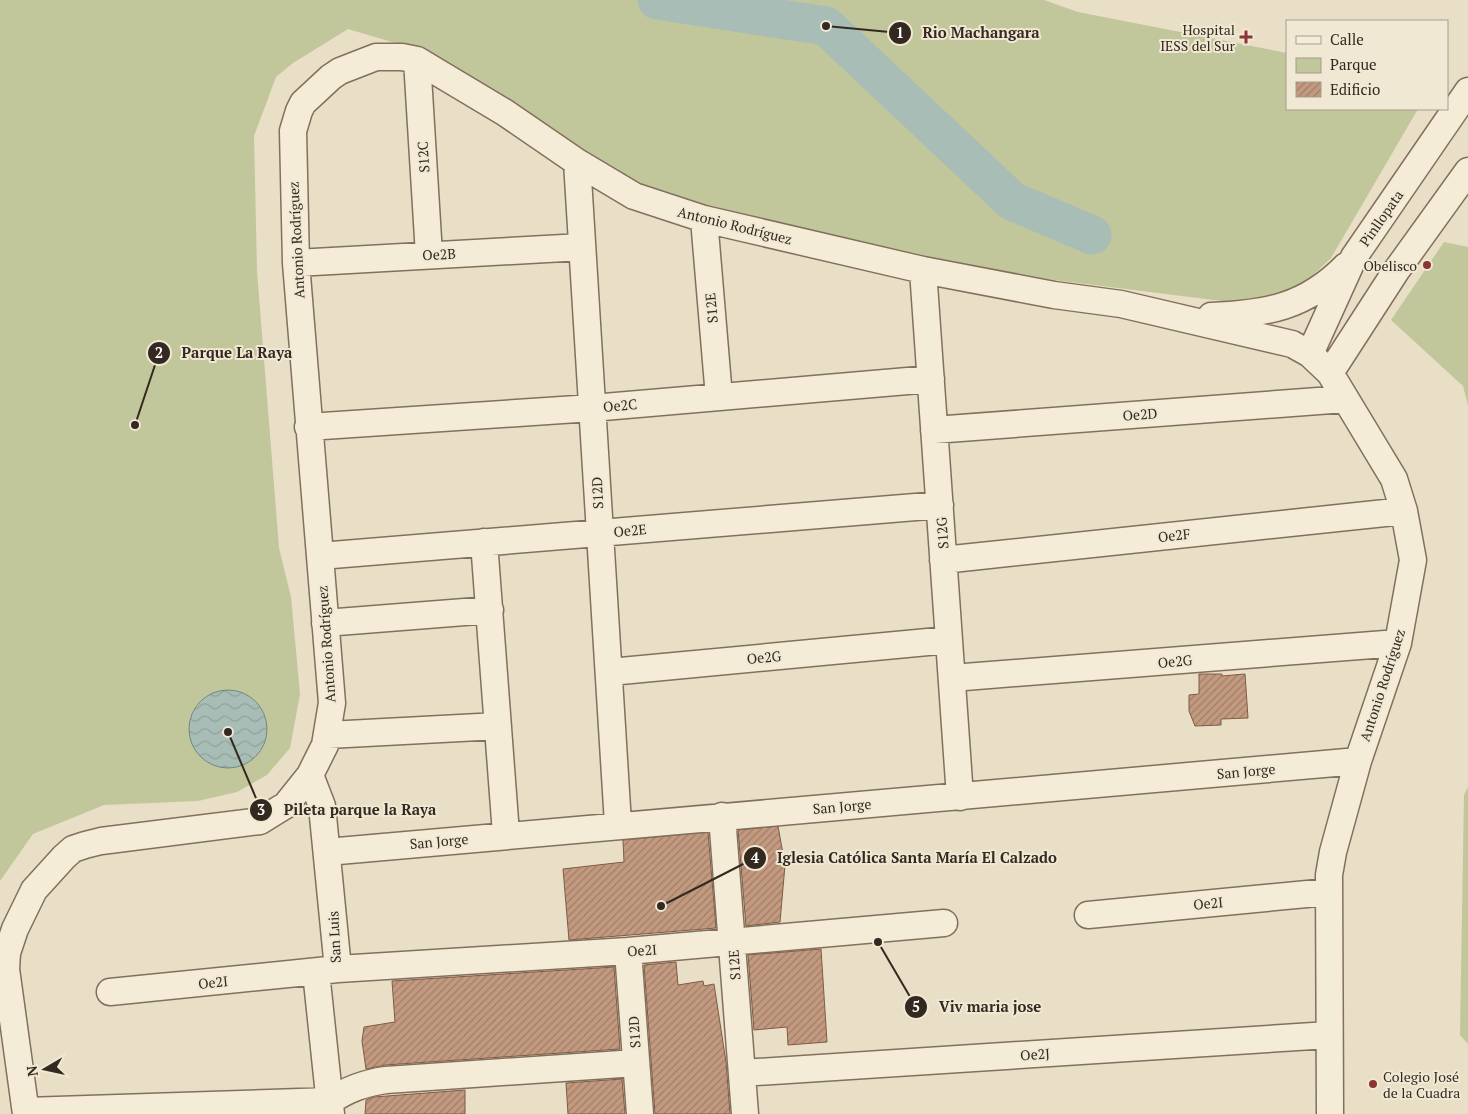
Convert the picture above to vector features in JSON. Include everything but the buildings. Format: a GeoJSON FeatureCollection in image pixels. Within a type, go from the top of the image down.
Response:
{"type":"FeatureCollection","features":[{"type":"Feature","properties":{"kind":"street","name":"Antonio Rodríguez"},"geometry":{"type":"LineString","coordinates":[[26,1113],[8,988],[7,954],[23,910],[34,890],[47,873],[73,849],[85,845],[260,820],[286,805],[310,775],[326,745],[332,703],[296,263],[292,145],[298,110],[308,97],[340,71],[376,57],[402,57],[416,60],[504,112],[577,162],[634,196],[704,220],[923,270],[1183,317],[1292,344],[1310,354],[1330,373],[1394,480],[1404,511],[1413,560],[1398,643],[1358,761],[1333,852],[1328,892],[1330,1114]]}},
{"type":"Feature","properties":{"kind":"street","name":"S12C"},"geometry":{"type":"LineString","coordinates":[[416,60],[429,255]]}},
{"type":"Feature","properties":{"kind":"street","name":"Pinllopata"},"geometry":{"type":"LineString","coordinates":[[1310,354],[1354,257],[1468,91]]}},
{"type":"Feature","properties":{"kind":"street","name":"S12D"},"geometry":{"type":"LineString","coordinates":[[577,162],[618,824]]}},
{"type":"Feature","properties":{"kind":"street"},"geometry":{"type":"LineString","coordinates":[[1330,373],[1396,271],[1468,171]]}},
{"type":"Feature","properties":{"kind":"street","name":"S12E"},"geometry":{"type":"LineString","coordinates":[[704,220],[719,397]]}},
{"type":"Feature","properties":{"kind":"street","name":"Oe2B"},"geometry":{"type":"LineString","coordinates":[[296,263],[582,247]]}},
{"type":"Feature","properties":{"kind":"street","name":"Antonio Rodríguez"},"geometry":{"type":"LineString","coordinates":[[1183,317],[1228,316],[1281,308],[1311,296],[1334,278],[1354,257]]}},
{"type":"Feature","properties":{"kind":"street","name":"S12G"},"geometry":{"type":"LineString","coordinates":[[923,270],[960,797]]}},
{"type":"Feature","properties":{"kind":"street","name":"Oe2C"},"geometry":{"type":"LineString","coordinates":[[308,427],[592,408],[931,379]]}},
{"type":"Feature","properties":{"kind":"street","name":"Oe2D"},"geometry":{"type":"LineString","coordinates":[[934,430],[1345,399]]}},
{"type":"Feature","properties":{"kind":"street","name":"Oe2E"},"geometry":{"type":"LineString","coordinates":[[320,556],[940,506]]}},
{"type":"Feature","properties":{"kind":"street","name":"Oe2F"},"geometry":{"type":"LineString","coordinates":[[943,560],[1404,511]]}},
{"type":"Feature","properties":{"kind":"street"},"geometry":{"type":"LineString","coordinates":[[484,542],[506,834]]}},
{"type":"Feature","properties":{"kind":"street"},"geometry":{"type":"LineString","coordinates":[[325,623],[490,610]]}},
{"type":"Feature","properties":{"kind":"street","name":"Oe2G"},"geometry":{"type":"LineString","coordinates":[[610,672],[949,640]]}},
{"type":"Feature","properties":{"kind":"street","name":"Oe2G"},"geometry":{"type":"LineString","coordinates":[[952,678],[1398,643]]}},
{"type":"Feature","properties":{"kind":"street"},"geometry":{"type":"LineString","coordinates":[[328,735],[498,726]]}},
{"type":"Feature","properties":{"kind":"street","name":"San Jorge"},"geometry":{"type":"LineString","coordinates":[[326,852],[618,824],[960,797],[1358,761]]}},
{"type":"Feature","properties":{"kind":"street","name":"San Luis"},"geometry":{"type":"LineString","coordinates":[[310,775],[322,806],[326,852],[330,1107]]}},
{"type":"Feature","properties":{"kind":"street","name":"S12E"},"geometry":{"type":"LineString","coordinates":[[722,816],[745,1114]]}},
{"type":"Feature","properties":{"kind":"street","name":"Oe2I"},"geometry":{"type":"LineString","coordinates":[[1088,915],[1328,892]]}},
{"type":"Feature","properties":{"kind":"street","name":"Oe2I"},"geometry":{"type":"LineString","coordinates":[[110,992],[327,970],[628,951],[944,923]]}},
{"type":"Feature","properties":{"kind":"street","name":"S12D"},"geometry":{"type":"LineString","coordinates":[[628,951],[640,1114]]}},
{"type":"Feature","properties":{"kind":"street","name":"Oe2J"},"geometry":{"type":"LineString","coordinates":[[742,1073],[1329,1035]]}},
{"type":"Feature","properties":{"kind":"street"},"geometry":{"type":"LineString","coordinates":[[26,1113],[330,1107],[348,1089],[366,1083],[386,1080],[636,1063]]}},
{"type":"Feature","properties":{"kind":"green space"},"geometry":{"type":"Polygon","coordinates":[[[0,0],[1044,0],[1078,12],[1286,53],[1286,110],[1417,110],[1331,258],[1292,295],[1238,303],[927,264],[705,216],[576,153],[429,53],[348,29],[293,63],[276,77],[254,136],[257,271],[279,548],[291,597],[300,694],[290,748],[267,775],[237,792],[198,801],[104,805],[33,834],[0,881],[0,0]]]}},
{"type":"Feature","properties":{"kind":"green space"},"geometry":{"type":"Polygon","coordinates":[[[1444,242],[1468,247],[1468,405],[1463,386],[1391,320],[1444,242]]]}},
{"type":"Feature","properties":{"kind":"green space"},"geometry":{"type":"Polygon","coordinates":[[[1468,787],[1468,1044],[1460,1035],[1464,795],[1468,787]]]}},
{"type":"Feature","properties":{"kind":"water"},"geometry":{"type":"Polygon","coordinates":[[[228,690],[243,693],[256,701],[264,714],[267,729],[264,744],[256,757],[243,765],[228,768],[213,765],[200,757],[192,744],[189,729],[192,714],[200,701],[213,693],[228,690]]]}},
{"type":"Feature","properties":{"kind":"waterway"},"geometry":{"type":"LineString","coordinates":[[657,0],[826,26],[1012,201],[1092,235]]}},
{"type":"Feature","properties":{"kind":"place","name":"Rio Machangara"},"geometry":{"type":"Point","coordinates":[826,26]}},
{"type":"Feature","properties":{"kind":"place","name":"Hospital IESS del Sur"},"geometry":{"type":"Point","coordinates":[1246,37]}},
{"type":"Feature","properties":{"kind":"place","name":"Obelisco"},"geometry":{"type":"Point","coordinates":[1427,265]}},
{"type":"Feature","properties":{"kind":"place","name":"Parque La Raya"},"geometry":{"type":"Point","coordinates":[135,425]}},
{"type":"Feature","properties":{"kind":"place","name":"Pileta parque la Raya"},"geometry":{"type":"Point","coordinates":[228,732]}},
{"type":"Feature","properties":{"kind":"place","name":"Iglesia Católica Santa María El Calzado"},"geometry":{"type":"Point","coordinates":[661,906]}},
{"type":"Feature","properties":{"kind":"place","name":"Viv maria jose"},"geometry":{"type":"Point","coordinates":[878,942]}},
{"type":"Feature","properties":{"kind":"place","name":"Colegio José de la Cuadra"},"geometry":{"type":"Point","coordinates":[1373,1084]}}]}
